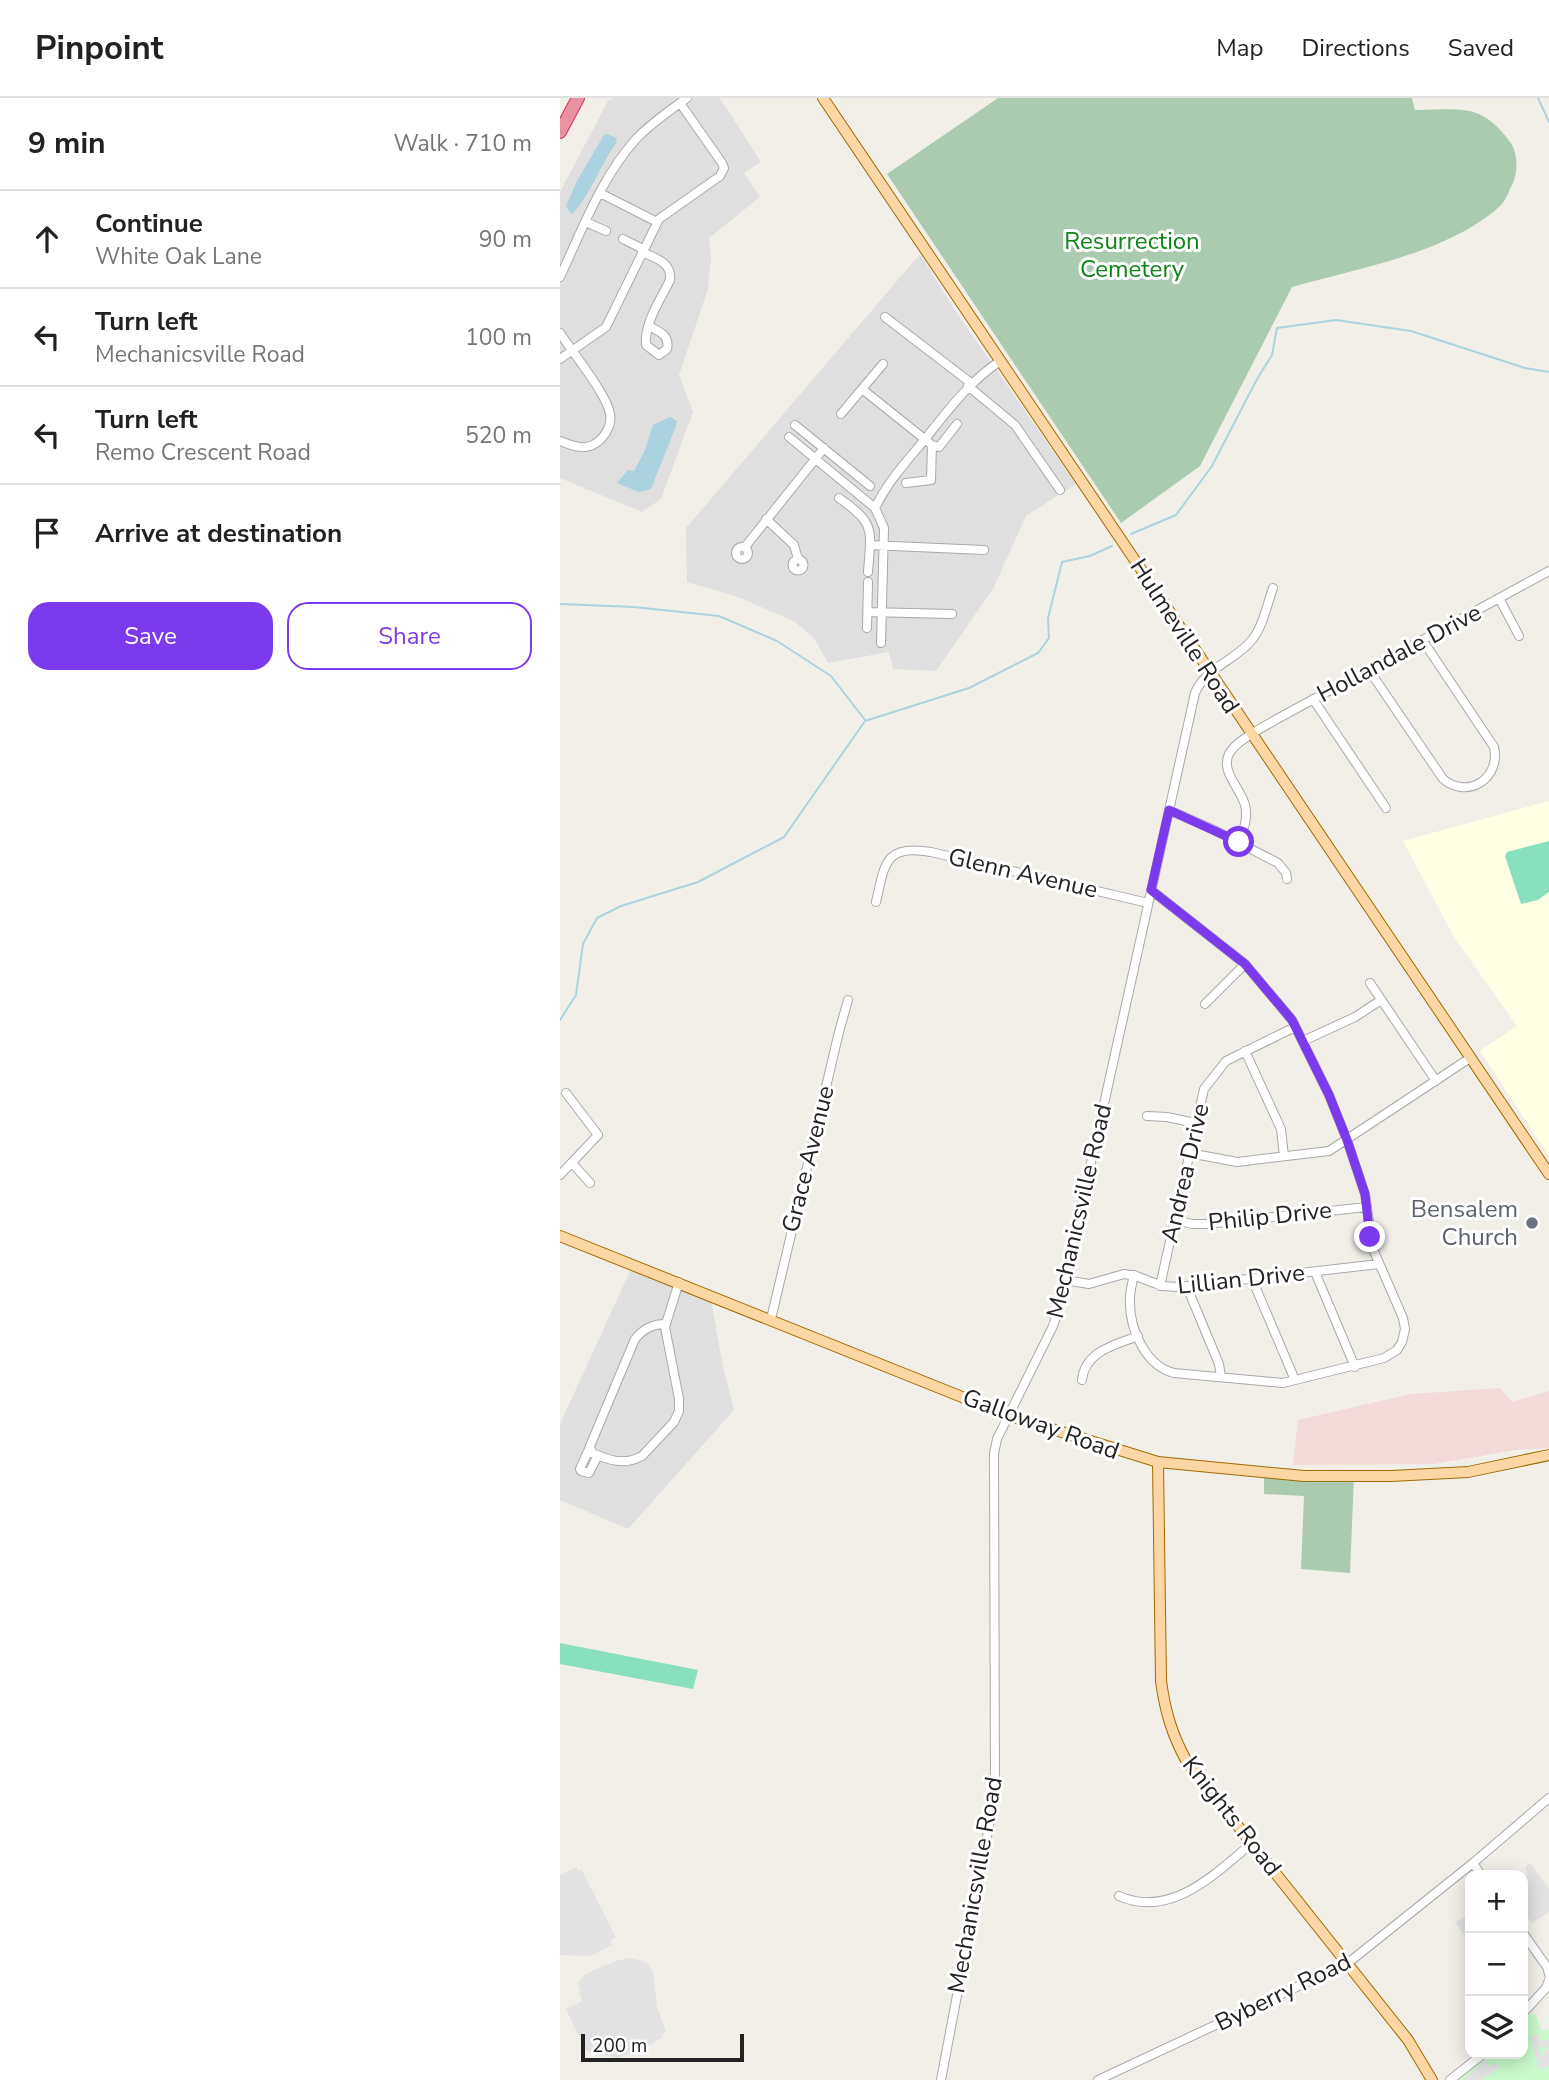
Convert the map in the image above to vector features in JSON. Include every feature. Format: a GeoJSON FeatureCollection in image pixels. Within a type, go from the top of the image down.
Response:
{"type":"FeatureCollection","features":[{"type":"Feature","properties":{"kind":"highway"},"geometry":{"type":"LineString","coordinates":[[560,118],[570,98]]}},
{"type":"Feature","properties":{"kind":"highway"},"geometry":{"type":"LineString","coordinates":[[560,132],[578,98]]}},
{"type":"Feature","properties":{"kind":"main road","name":"Hulmeville Road"},"geometry":{"type":"LineString","coordinates":[[823,98],[1549,1174]]}},
{"type":"Feature","properties":{"kind":"main road","name":"Galloway Road"},"geometry":{"type":"LineString","coordinates":[[560,1236],[1007,1415],[1135,1457],[1193,1467],[1304,1476],[1420,1476],[1468,1472],[1549,1455]]}},
{"type":"Feature","properties":{"kind":"main road","name":"Knights Road"},"geometry":{"type":"LineString","coordinates":[[1158,1462],[1161,1681],[1165,1712],[1173,1735],[1187,1762],[1413,2046],[1432,2080]]}},
{"type":"Feature","properties":{"kind":"street"},"geometry":{"type":"LineString","coordinates":[[560,277],[615,166],[636,139],[683,100],[724,168],[720,176],[669,210],[657,222],[606,327],[560,359]]}},
{"type":"Feature","properties":{"kind":"street"},"geometry":{"type":"LineString","coordinates":[[600,192],[657,222]]}},
{"type":"Feature","properties":{"kind":"street"},"geometry":{"type":"LineString","coordinates":[[586,222],[606,231]]}},
{"type":"Feature","properties":{"kind":"street"},"geometry":{"type":"LineString","coordinates":[[622,239],[665,264],[671,274],[649,326]]}},
{"type":"Feature","properties":{"kind":"street"},"geometry":{"type":"LineString","coordinates":[[885,317],[1015,425],[1060,490]]}},
{"type":"Feature","properties":{"kind":"street"},"geometry":{"type":"LineString","coordinates":[[560,333],[606,402],[610,414],[610,426],[603,438],[590,447],[581,448],[560,441]]}},
{"type":"Feature","properties":{"kind":"street"},"geometry":{"type":"LineString","coordinates":[[875,508],[888,483],[970,385],[1000,361]]}},
{"type":"Feature","properties":{"kind":"street"},"geometry":{"type":"LineString","coordinates":[[841,414],[883,364]]}},
{"type":"Feature","properties":{"kind":"street"},"geometry":{"type":"LineString","coordinates":[[862,389],[932,445],[939,447],[957,424]]}},
{"type":"Feature","properties":{"kind":"street"},"geometry":{"type":"LineString","coordinates":[[795,425],[870,486]]}},
{"type":"Feature","properties":{"kind":"street"},"geometry":{"type":"LineString","coordinates":[[789,437],[875,508],[884,528],[881,643]]}},
{"type":"Feature","properties":{"kind":"street"},"geometry":{"type":"LineString","coordinates":[[906,483],[931,480],[932,445]]}},
{"type":"Feature","properties":{"kind":"street"},"geometry":{"type":"LineString","coordinates":[[745,547],[824,448]]}},
{"type":"Feature","properties":{"kind":"street"},"geometry":{"type":"LineString","coordinates":[[839,498],[864,517],[870,532],[867,628]]}},
{"type":"Feature","properties":{"kind":"street"},"geometry":{"type":"LineString","coordinates":[[766,519],[794,545],[798,559]]}},
{"type":"Feature","properties":{"kind":"street"},"geometry":{"type":"LineString","coordinates":[[870,545],[984,550]]}},
{"type":"Feature","properties":{"kind":"street","name":"Hollandale Drive"},"geometry":{"type":"LineString","coordinates":[[1239,842],[1246,812],[1241,794],[1228,771],[1227,760],[1230,752],[1251,735],[1313,699],[1549,571]]}},
{"type":"Feature","properties":{"kind":"street"},"geometry":{"type":"LineString","coordinates":[[1210,674],[1251,642],[1273,588]]}},
{"type":"Feature","properties":{"kind":"street"},"geometry":{"type":"LineString","coordinates":[[1499,598],[1519,636]]}},
{"type":"Feature","properties":{"kind":"street"},"geometry":{"type":"LineString","coordinates":[[868,612],[952,614]]}},
{"type":"Feature","properties":{"kind":"street"},"geometry":{"type":"LineString","coordinates":[[1368,670],[1443,779],[1458,787],[1481,783],[1493,770],[1496,758],[1494,747],[1423,641]]}},
{"type":"Feature","properties":{"kind":"street","name":"Mechanicsville Road"},"geometry":{"type":"LineString","coordinates":[[941,2080],[995,1794],[995,1454],[999,1433],[1053,1326],[1066,1280],[1195,693],[1200,683],[1210,674]]}},
{"type":"Feature","properties":{"kind":"street"},"geometry":{"type":"LineString","coordinates":[[1313,699],[1387,808]]}},
{"type":"Feature","properties":{"kind":"street"},"geometry":{"type":"LineString","coordinates":[[1169,810],[1278,863],[1287,879]]}},
{"type":"Feature","properties":{"kind":"street","name":"Glenn Avenue"},"geometry":{"type":"LineString","coordinates":[[876,902],[885,867],[898,852],[908,849],[931,852],[1148,903]]}},
{"type":"Feature","properties":{"kind":"street"},"geometry":{"type":"LineString","coordinates":[[1066,1280],[1089,1284],[1124,1274],[1134,1275],[1130,1303],[1138,1336],[1151,1360],[1160,1368],[1174,1373],[1271,1382],[1295,1381],[1356,1367],[1392,1354],[1400,1346],[1404,1335],[1403,1318],[1370,1237],[1362,1182],[1347,1140],[1333,1104],[1289,1016],[1245,964],[1151,890]]}},
{"type":"Feature","properties":{"kind":"street"},"geometry":{"type":"LineString","coordinates":[[1205,1004],[1245,964]]}},
{"type":"Feature","properties":{"kind":"street"},"geometry":{"type":"LineString","coordinates":[[1370,983],[1436,1081]]}},
{"type":"Feature","properties":{"kind":"street","name":"Grace Avenue"},"geometry":{"type":"LineString","coordinates":[[771,1319],[848,1000]]}},
{"type":"Feature","properties":{"kind":"street"},"geometry":{"type":"LineString","coordinates":[[1303,1041],[1355,1017],[1381,1000]]}},
{"type":"Feature","properties":{"kind":"street","name":"Andrea Drive"},"geometry":{"type":"LineString","coordinates":[[1160,1286],[1204,1089],[1226,1061],[1295,1027]]}},
{"type":"Feature","properties":{"kind":"street"},"geometry":{"type":"LineString","coordinates":[[1245,1051],[1281,1129],[1284,1156]]}},
{"type":"Feature","properties":{"kind":"street"},"geometry":{"type":"LineString","coordinates":[[1189,1153],[1237,1162],[1323,1152],[1347,1140],[1470,1058]]}},
{"type":"Feature","properties":{"kind":"street"},"geometry":{"type":"LineString","coordinates":[[560,1175],[598,1135],[566,1093]]}},
{"type":"Feature","properties":{"kind":"street"},"geometry":{"type":"LineString","coordinates":[[1147,1116],[1195,1123]]}},
{"type":"Feature","properties":{"kind":"street"},"geometry":{"type":"LineString","coordinates":[[573,1164],[590,1183]]}},
{"type":"Feature","properties":{"kind":"street","name":"Philip Drive"},"geometry":{"type":"LineString","coordinates":[[1175,1220],[1207,1224],[1367,1207]]}},
{"type":"Feature","properties":{"kind":"street","name":"Lillian Drive"},"geometry":{"type":"LineString","coordinates":[[1134,1275],[1160,1286],[1187,1287],[1379,1264]]}},
{"type":"Feature","properties":{"kind":"street"},"geometry":{"type":"LineString","coordinates":[[1315,1272],[1356,1367]]}},
{"type":"Feature","properties":{"kind":"street"},"geometry":{"type":"LineString","coordinates":[[1252,1279],[1295,1381]]}},
{"type":"Feature","properties":{"kind":"street"},"geometry":{"type":"LineString","coordinates":[[589,1449],[620,1462],[638,1458],[676,1418],[679,1399],[665,1324],[679,1282]]}},
{"type":"Feature","properties":{"kind":"street"},"geometry":{"type":"LineString","coordinates":[[1187,1287],[1219,1364],[1221,1377]]}},
{"type":"Feature","properties":{"kind":"street"},"geometry":{"type":"LineString","coordinates":[[598,1455],[589,1473],[581,1471],[635,1339],[652,1325],[665,1324]]}},
{"type":"Feature","properties":{"kind":"street"},"geometry":{"type":"LineString","coordinates":[[1082,1380],[1084,1365],[1091,1357],[1138,1336]]}},
{"type":"Feature","properties":{"kind":"street","name":"Byberry Road"},"geometry":{"type":"LineString","coordinates":[[1098,2080],[1348,1963],[1549,1798]]}},
{"type":"Feature","properties":{"kind":"street"},"geometry":{"type":"LineString","coordinates":[[1119,1896],[1132,1902],[1168,1900],[1201,1886],[1252,1843]]}},
{"type":"Feature","properties":{"kind":"street"},"geometry":{"type":"LineString","coordinates":[[1473,1863],[1478,1870]]}},
{"type":"Feature","properties":{"kind":"street"},"geometry":{"type":"LineString","coordinates":[[1528,1940],[1549,1974]]}},
{"type":"Feature","properties":{"kind":"street"},"geometry":{"type":"LineString","coordinates":[[1528,2008],[1546,1988],[1549,1980]]}},
{"type":"Feature","properties":{"kind":"street"},"geometry":{"type":"LineString","coordinates":[[1450,2080],[1477,2059]]}},
{"type":"Feature","properties":{"kind":"shaded area"},"geometry":{"type":"Polygon","coordinates":[[[613,98],[720,98],[761,162],[744,173],[760,197],[709,238],[711,259],[708,289],[679,375],[693,412],[661,499],[642,512],[560,478],[560,192],[608,101],[613,98]]]}},
{"type":"Feature","properties":{"kind":"shaded area"},"geometry":{"type":"Polygon","coordinates":[[[920,254],[956,312],[1076,484],[1026,516],[993,589],[936,671],[893,669],[889,652],[828,663],[814,638],[794,621],[735,596],[687,582],[686,528],[920,254]]]}},
{"type":"Feature","properties":{"kind":"shaded area"},"geometry":{"type":"Polygon","coordinates":[[[1549,801],[1549,1156],[1480,1051],[1517,1026],[1454,937],[1403,841],[1549,801]]]}},
{"type":"Feature","properties":{"kind":"shaded area"},"geometry":{"type":"Polygon","coordinates":[[[631,1269],[711,1300],[734,1410],[628,1529],[560,1500],[560,1424],[631,1269]]]}},
{"type":"Feature","properties":{"kind":"shaded area"},"geometry":{"type":"Polygon","coordinates":[[[1500,1388],[1512,1402],[1549,1391],[1549,1448],[1515,1450],[1434,1464],[1293,1465],[1298,1420],[1411,1394],[1500,1388]]]}},
{"type":"Feature","properties":{"kind":"shaded area"},"geometry":{"type":"Polygon","coordinates":[[[1530,1863],[1549,1889],[1549,1912],[1532,1923],[1528,1917],[1528,1870],[1525,1867],[1530,1863]]]}},
{"type":"Feature","properties":{"kind":"shaded area"},"geometry":{"type":"Polygon","coordinates":[[[576,1867],[578,1871],[581,1869],[616,1937],[611,1941],[612,1945],[591,1956],[560,1955],[560,1875],[576,1867]]]}},
{"type":"Feature","properties":{"kind":"shaded area"},"geometry":{"type":"Polygon","coordinates":[[[1465,1917],[1465,1937],[1455,1922],[1465,1917]]]}},
{"type":"Feature","properties":{"kind":"shaded area"},"geometry":{"type":"Polygon","coordinates":[[[629,1958],[648,1964],[653,1972],[657,2007],[666,2032],[662,2034],[663,2037],[648,2046],[646,2041],[619,2058],[591,2053],[585,2049],[566,2009],[582,2001],[578,1983],[585,1974],[629,1958]]]}},
{"type":"Feature","properties":{"kind":"shaded area"},"geometry":{"type":"Polygon","coordinates":[[[1538,2034],[1541,2041],[1549,2039],[1549,2047],[1543,2049],[1541,2045],[1538,2048],[1542,2056],[1543,2051],[1549,2049],[1549,2066],[1539,2069],[1530,2037],[1538,2034]]]}},
{"type":"Feature","properties":{"kind":"shaded area"},"geometry":{"type":"Polygon","coordinates":[[[1487,2059],[1488,2067],[1493,2063],[1499,2067],[1482,2080],[1462,2080],[1487,2059]]]}},
{"type":"Feature","properties":{"kind":"green space","name":"Resurrection Cemetery"},"geometry":{"type":"Polygon","coordinates":[[[998,98],[1412,98],[1415,110],[1469,111],[1489,120],[1513,146],[1516,173],[1502,204],[1455,236],[1402,257],[1292,287],[1200,466],[1121,523],[887,174],[998,98]]]}},
{"type":"Feature","properties":{"kind":"green space"},"geometry":{"type":"Polygon","coordinates":[[[1549,841],[1549,892],[1538,900],[1521,904],[1505,856],[1507,852],[1549,841]]]}},
{"type":"Feature","properties":{"kind":"green space"},"geometry":{"type":"Polygon","coordinates":[[[1264,1473],[1354,1476],[1350,1573],[1301,1569],[1304,1496],[1264,1494],[1264,1473]]]}},
{"type":"Feature","properties":{"kind":"green space"},"geometry":{"type":"Polygon","coordinates":[[[560,1643],[698,1670],[693,1689],[560,1664],[560,1643]]]}},
{"type":"Feature","properties":{"kind":"green space"},"geometry":{"type":"Polygon","coordinates":[[[1532,2013],[1537,2017],[1541,2031],[1549,2029],[1549,2080],[1456,2080],[1485,2059],[1528,2059],[1528,2017],[1532,2013]]]}},
{"type":"Feature","properties":{"kind":"water"},"geometry":{"type":"Polygon","coordinates":[[[604,135],[616,138],[617,142],[582,203],[571,214],[566,206],[577,181],[604,135]]]}},
{"type":"Feature","properties":{"kind":"water"},"geometry":{"type":"Polygon","coordinates":[[[670,417],[677,421],[676,426],[651,489],[639,492],[617,483],[628,470],[634,471],[645,450],[653,425],[670,417]]]}},
{"type":"Feature","properties":{"kind":"waterway"},"geometry":{"type":"LineString","coordinates":[[1538,98],[1549,122]]}},
{"type":"Feature","properties":{"kind":"waterway"},"geometry":{"type":"LineString","coordinates":[[1131,534],[1176,515],[1212,466],[1272,355],[1277,328],[1336,320],[1411,331],[1525,368],[1549,372]]}},
{"type":"Feature","properties":{"kind":"waterway"},"geometry":{"type":"LineString","coordinates":[[560,1020],[576,995],[583,944],[597,918],[621,906],[698,882],[784,837],[865,721],[969,688],[1038,653],[1049,638],[1048,618],[1062,562],[1090,556],[1112,546]]}},
{"type":"Feature","properties":{"kind":"waterway"},"geometry":{"type":"LineString","coordinates":[[560,604],[634,607],[719,616],[777,641],[831,676],[865,720]]}},
{"type":"Feature","properties":{"kind":"place","name":"Bensalem Church"},"geometry":{"type":"Point","coordinates":[1532,1223]}},
{"type":"Feature","properties":{"kind":"route"},"geometry":{"type":"LineString","coordinates":[[1239,842],[1169,810],[1151,890],[1245,964],[1292,1020],[1329,1095],[1347,1140],[1365,1194],[1370,1237]]}}]}
